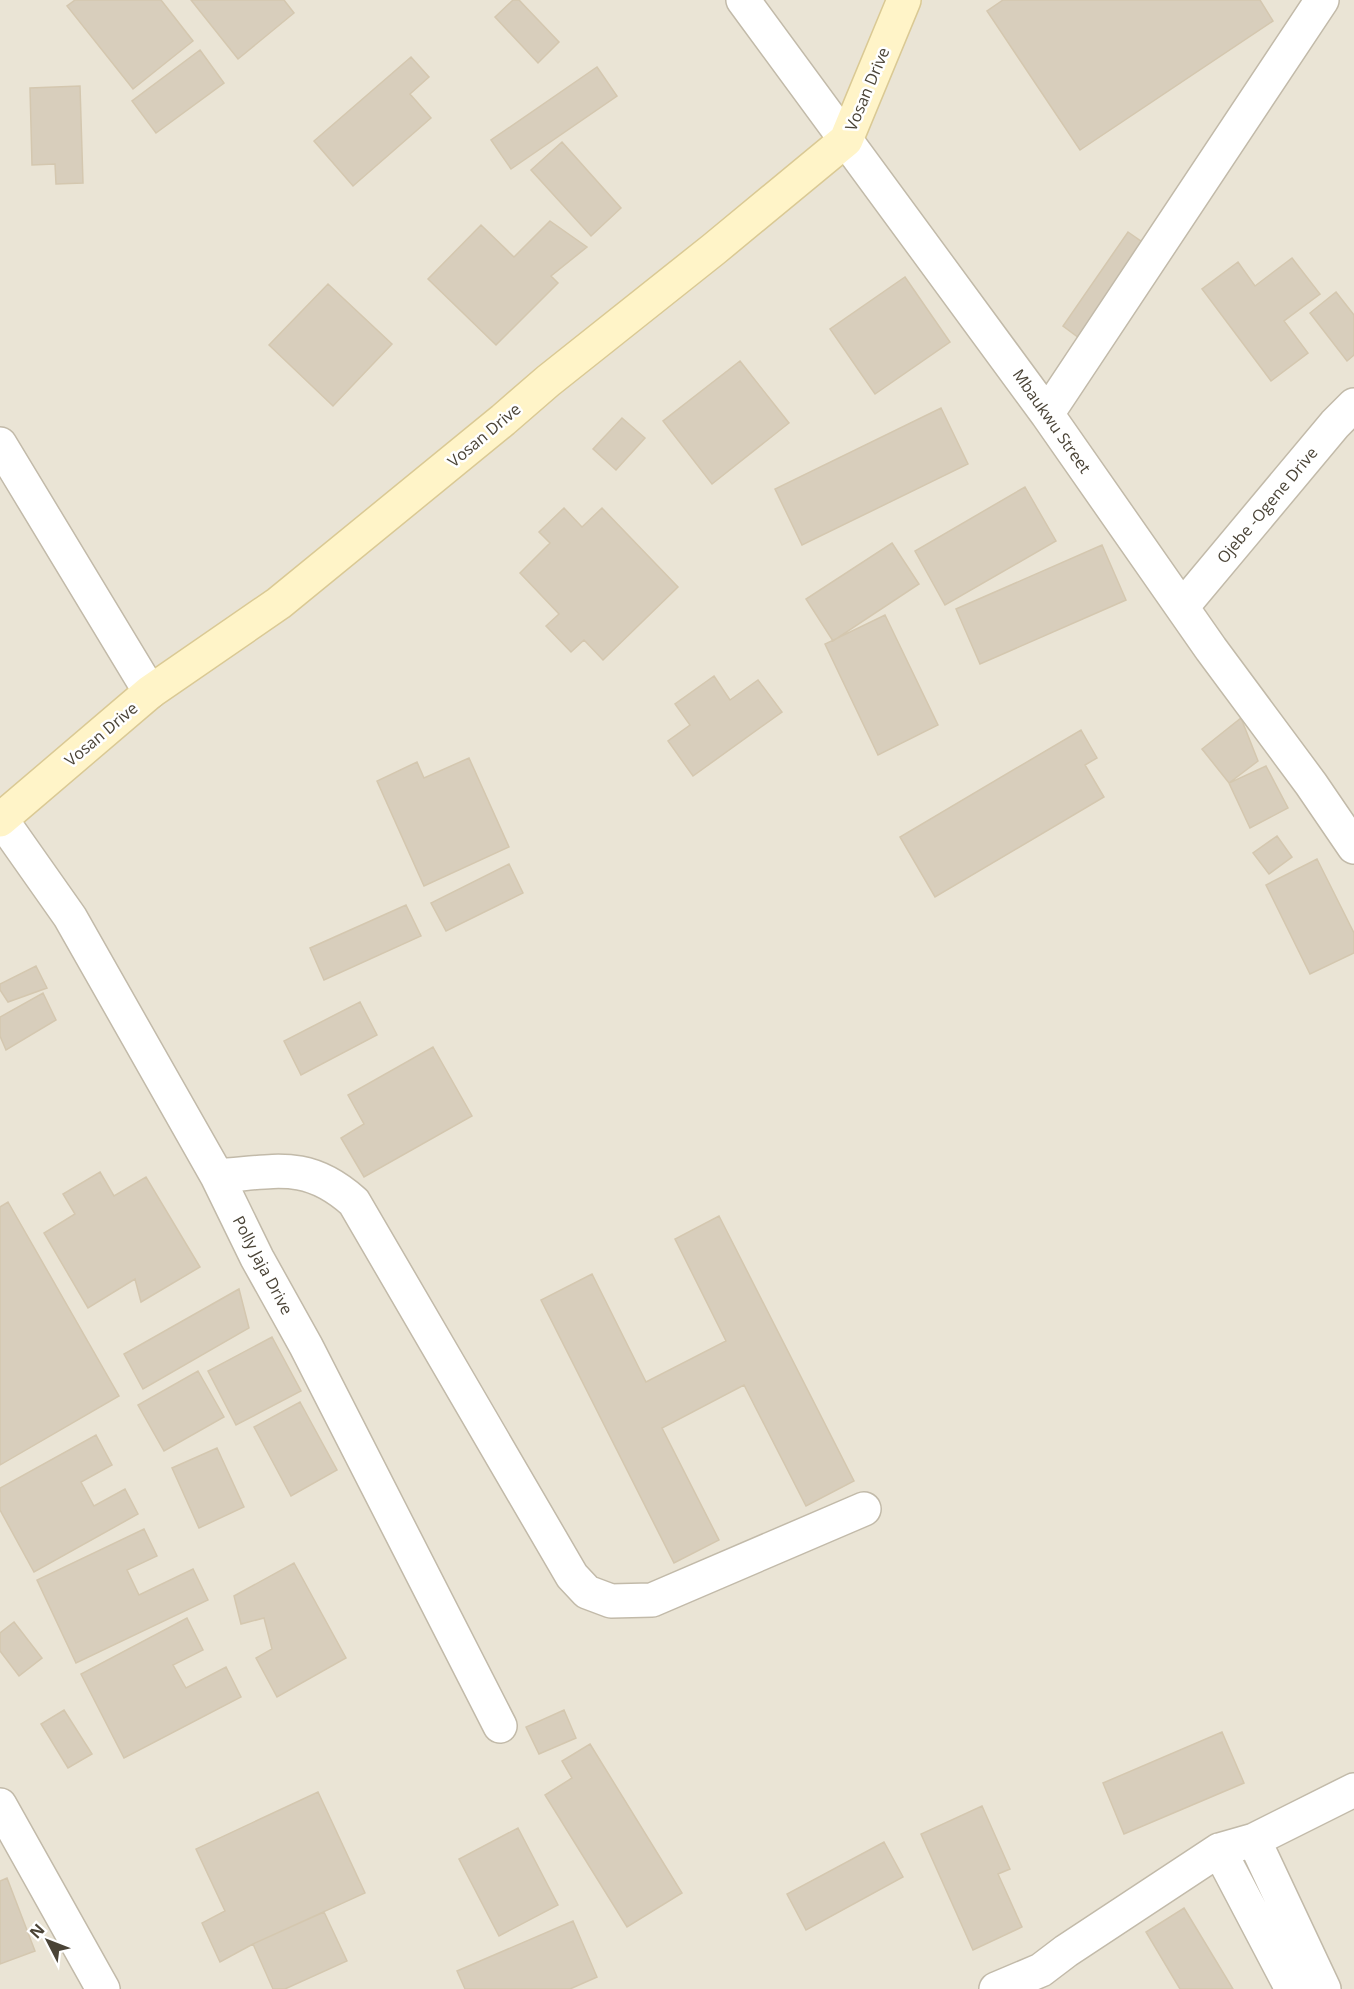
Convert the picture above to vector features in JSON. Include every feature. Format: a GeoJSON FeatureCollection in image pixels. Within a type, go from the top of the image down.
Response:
{"type":"FeatureCollection","features":[{"type":"Feature","properties":{"kind":"street","name":"Mbaukwu Street"},"geometry":{"type":"LineString","coordinates":[[742,0],[1047,414],[1354,847]]}},
{"type":"Feature","properties":{"kind":"street","name":"Vosan Drive"},"geometry":{"type":"LineString","coordinates":[[1,819],[150,692],[279,603],[548,381],[846,140],[904,0]]}},
{"type":"Feature","properties":{"kind":"street"},"geometry":{"type":"LineString","coordinates":[[1047,414],[1322,0]]}},
{"type":"Feature","properties":{"kind":"street","name":"Ojebe -Ogene Drive"},"geometry":{"type":"LineString","coordinates":[[1183,606],[1335,424],[1354,405]]}},
{"type":"Feature","properties":{"kind":"street"},"geometry":{"type":"LineString","coordinates":[[0,444],[150,692]]}},
{"type":"Feature","properties":{"kind":"street","name":"Polly Jaja Drive"},"geometry":{"type":"LineString","coordinates":[[1,819],[70,917],[217,1176],[257,1258],[306,1346],[500,1726]]}},
{"type":"Feature","properties":{"kind":"street"},"geometry":{"type":"LineString","coordinates":[[217,1176],[294,1170],[317,1177],[338,1188],[354,1202],[572,1576],[587,1592],[611,1601],[651,1600],[864,1509]]}},
{"type":"Feature","properties":{"kind":"street"},"geometry":{"type":"LineString","coordinates":[[996,1989],[1041,1970],[1219,1850],[1254,1840],[1354,1790]]}},
{"type":"Feature","properties":{"kind":"street"},"geometry":{"type":"LineString","coordinates":[[0,1805],[103,1989]]}},
{"type":"Feature","properties":{"kind":"street"},"geometry":{"type":"LineString","coordinates":[[1254,1840],[1324,1989]]}},
{"type":"Feature","properties":{"kind":"street"},"geometry":{"type":"LineString","coordinates":[[1219,1850],[1292,1989]]}},
{"type":"Feature","properties":{"kind":"shaded area"},"geometry":{"type":"Polygon","coordinates":[[[0,0],[1354,0],[1354,1989],[0,1989],[0,0]]]}},
{"type":"Feature","properties":{"kind":"building"},"geometry":{"type":"Polygon","coordinates":[[[75,0],[161,0],[193,41],[133,89],[67,6],[75,0]]]}},
{"type":"Feature","properties":{"kind":"building"},"geometry":{"type":"Polygon","coordinates":[[[191,0],[284,0],[294,13],[238,59],[191,0]]]}},
{"type":"Feature","properties":{"kind":"building"},"geometry":{"type":"Polygon","coordinates":[[[513,0],[519,0],[559,42],[538,63],[495,17],[513,0]]]}},
{"type":"Feature","properties":{"kind":"building"},"geometry":{"type":"Polygon","coordinates":[[[1003,0],[1260,0],[1273,21],[1080,150],[987,11],[1003,0]]]}},
{"type":"Feature","properties":{"kind":"building"},"geometry":{"type":"Polygon","coordinates":[[[200,50],[224,83],[156,133],[132,101],[200,50]]]}},
{"type":"Feature","properties":{"kind":"building"},"geometry":{"type":"Polygon","coordinates":[[[411,57],[429,77],[410,94],[431,118],[353,186],[314,141],[411,57]]]}},
{"type":"Feature","properties":{"kind":"building"},"geometry":{"type":"Polygon","coordinates":[[[597,67],[617,96],[511,169],[491,140],[597,67]]]}},
{"type":"Feature","properties":{"kind":"building"},"geometry":{"type":"Polygon","coordinates":[[[80,86],[83,183],[56,184],[55,164],[32,165],[30,88],[80,86]]]}},
{"type":"Feature","properties":{"kind":"building"},"geometry":{"type":"Polygon","coordinates":[[[562,142],[621,208],[591,236],[531,170],[562,142]]]}},
{"type":"Feature","properties":{"kind":"building"},"geometry":{"type":"Polygon","coordinates":[[[550,221],[587,247],[551,276],[558,283],[496,345],[428,279],[481,225],[514,257],[550,221]]]}},
{"type":"Feature","properties":{"kind":"building"},"geometry":{"type":"Polygon","coordinates":[[[1128,232],[1148,246],[1083,341],[1063,326],[1128,232]]]}},
{"type":"Feature","properties":{"kind":"building"},"geometry":{"type":"Polygon","coordinates":[[[1292,258],[1320,294],[1284,321],[1308,353],[1271,381],[1202,289],[1238,262],[1255,286],[1292,258]]]}},
{"type":"Feature","properties":{"kind":"building"},"geometry":{"type":"Polygon","coordinates":[[[905,277],[950,342],[875,394],[830,329],[905,277]]]}},
{"type":"Feature","properties":{"kind":"building"},"geometry":{"type":"Polygon","coordinates":[[[328,284],[392,344],[333,406],[269,345],[328,284]]]}},
{"type":"Feature","properties":{"kind":"building"},"geometry":{"type":"Polygon","coordinates":[[[1336,292],[1354,315],[1354,355],[1347,361],[1310,313],[1336,292]]]}},
{"type":"Feature","properties":{"kind":"building"},"geometry":{"type":"Polygon","coordinates":[[[740,361],[789,423],[712,484],[663,421],[740,361]]]}},
{"type":"Feature","properties":{"kind":"building"},"geometry":{"type":"Polygon","coordinates":[[[941,408],[968,464],[802,545],[775,489],[941,408]]]}},
{"type":"Feature","properties":{"kind":"building"},"geometry":{"type":"Polygon","coordinates":[[[622,418],[645,438],[616,470],[593,449],[622,418]]]}},
{"type":"Feature","properties":{"kind":"building"},"geometry":{"type":"Polygon","coordinates":[[[1025,487],[1056,541],[945,605],[915,551],[1025,487]]]}},
{"type":"Feature","properties":{"kind":"building"},"geometry":{"type":"Polygon","coordinates":[[[564,508],[582,527],[602,508],[678,587],[603,660],[584,640],[571,652],[546,626],[559,614],[520,573],[550,543],[539,532],[564,508]]]}},
{"type":"Feature","properties":{"kind":"building"},"geometry":{"type":"Polygon","coordinates":[[[892,543],[919,584],[833,641],[806,599],[892,543]]]}},
{"type":"Feature","properties":{"kind":"building"},"geometry":{"type":"Polygon","coordinates":[[[1102,545],[1126,600],[980,664],[956,609],[1102,545]]]}},
{"type":"Feature","properties":{"kind":"building"},"geometry":{"type":"Polygon","coordinates":[[[885,615],[938,725],[878,755],[825,644],[885,615]]]}},
{"type":"Feature","properties":{"kind":"building"},"geometry":{"type":"Polygon","coordinates":[[[714,676],[730,700],[758,680],[782,712],[693,776],[668,741],[690,725],[675,704],[714,676]]]}},
{"type":"Feature","properties":{"kind":"building"},"geometry":{"type":"Polygon","coordinates":[[[1241,718],[1258,761],[1229,783],[1202,749],[1241,718]]]}},
{"type":"Feature","properties":{"kind":"building"},"geometry":{"type":"Polygon","coordinates":[[[1081,730],[1097,758],[1085,765],[1104,797],[935,897],[900,837],[1081,730]]]}},
{"type":"Feature","properties":{"kind":"building"},"geometry":{"type":"Polygon","coordinates":[[[469,758],[509,847],[424,886],[377,781],[417,762],[424,778],[469,758]]]}},
{"type":"Feature","properties":{"kind":"building"},"geometry":{"type":"Polygon","coordinates":[[[1266,766],[1288,808],[1250,828],[1229,783],[1266,766]]]}},
{"type":"Feature","properties":{"kind":"building"},"geometry":{"type":"Polygon","coordinates":[[[1277,836],[1292,857],[1269,874],[1253,853],[1277,836]]]}},
{"type":"Feature","properties":{"kind":"building"},"geometry":{"type":"Polygon","coordinates":[[[1317,859],[1354,933],[1354,953],[1310,974],[1266,885],[1317,859]]]}},
{"type":"Feature","properties":{"kind":"building"},"geometry":{"type":"Polygon","coordinates":[[[509,864],[523,893],[446,931],[431,903],[509,864]]]}},
{"type":"Feature","properties":{"kind":"building"},"geometry":{"type":"Polygon","coordinates":[[[406,905],[421,936],[324,980],[310,948],[406,905]]]}},
{"type":"Feature","properties":{"kind":"building"},"geometry":{"type":"Polygon","coordinates":[[[36,966],[47,988],[8,1002],[0,990],[0,984],[36,966]]]}},
{"type":"Feature","properties":{"kind":"building"},"geometry":{"type":"Polygon","coordinates":[[[43,993],[56,1020],[6,1050],[0,1036],[0,1017],[43,993]]]}},
{"type":"Feature","properties":{"kind":"building"},"geometry":{"type":"Polygon","coordinates":[[[360,1002],[377,1035],[301,1075],[284,1041],[360,1002]]]}},
{"type":"Feature","properties":{"kind":"building"},"geometry":{"type":"Polygon","coordinates":[[[433,1047],[472,1116],[364,1177],[341,1138],[364,1124],[348,1095],[433,1047]]]}},
{"type":"Feature","properties":{"kind":"building"},"geometry":{"type":"Polygon","coordinates":[[[100,1172],[114,1196],[146,1177],[200,1267],[141,1302],[135,1279],[88,1308],[44,1233],[75,1214],[63,1194],[100,1172]]]}},
{"type":"Feature","properties":{"kind":"building"},"geometry":{"type":"Polygon","coordinates":[[[8,1202],[119,1396],[0,1465],[0,1207],[8,1202]]]}},
{"type":"Feature","properties":{"kind":"building"},"geometry":{"type":"Polygon","coordinates":[[[719,1216],[854,1481],[806,1506],[744,1385],[662,1428],[719,1540],[674,1563],[541,1300],[592,1274],[646,1382],[726,1341],[675,1239],[719,1216]]]}},
{"type":"Feature","properties":{"kind":"building"},"geometry":{"type":"Polygon","coordinates":[[[239,1289],[249,1328],[143,1389],[124,1354],[239,1289]]]}},
{"type":"Feature","properties":{"kind":"building"},"geometry":{"type":"Polygon","coordinates":[[[272,1337],[301,1391],[236,1425],[208,1371],[272,1337]]]}},
{"type":"Feature","properties":{"kind":"building"},"geometry":{"type":"Polygon","coordinates":[[[198,1371],[224,1417],[164,1451],[138,1405],[198,1371]]]}},
{"type":"Feature","properties":{"kind":"building"},"geometry":{"type":"Polygon","coordinates":[[[300,1402],[337,1470],[291,1496],[254,1427],[300,1402]]]}},
{"type":"Feature","properties":{"kind":"building"},"geometry":{"type":"Polygon","coordinates":[[[96,1435],[112,1465],[81,1482],[94,1506],[125,1489],[138,1514],[34,1572],[0,1510],[0,1488],[96,1435]]]}},
{"type":"Feature","properties":{"kind":"building"},"geometry":{"type":"Polygon","coordinates":[[[217,1448],[244,1507],[199,1528],[172,1468],[217,1448]]]}},
{"type":"Feature","properties":{"kind":"building"},"geometry":{"type":"Polygon","coordinates":[[[144,1529],[157,1556],[127,1570],[139,1595],[193,1569],[208,1600],[76,1663],[37,1580],[144,1529]]]}},
{"type":"Feature","properties":{"kind":"building"},"geometry":{"type":"Polygon","coordinates":[[[294,1563],[346,1658],[277,1697],[256,1658],[272,1649],[264,1618],[241,1624],[234,1596],[294,1563]]]}},
{"type":"Feature","properties":{"kind":"building"},"geometry":{"type":"Polygon","coordinates":[[[187,1618],[203,1650],[173,1665],[186,1688],[226,1667],[241,1697],[124,1758],[81,1674],[187,1618]]]}},
{"type":"Feature","properties":{"kind":"building"},"geometry":{"type":"Polygon","coordinates":[[[14,1622],[42,1658],[19,1676],[0,1651],[0,1633],[14,1622]]]}},
{"type":"Feature","properties":{"kind":"building"},"geometry":{"type":"Polygon","coordinates":[[[64,1710],[92,1754],[68,1768],[41,1724],[64,1710]]]}},
{"type":"Feature","properties":{"kind":"building"},"geometry":{"type":"Polygon","coordinates":[[[564,1710],[576,1738],[539,1754],[526,1727],[564,1710]]]}},
{"type":"Feature","properties":{"kind":"building"},"geometry":{"type":"Polygon","coordinates":[[[1222,1732],[1244,1783],[1124,1834],[1103,1783],[1222,1732]]]}},
{"type":"Feature","properties":{"kind":"building"},"geometry":{"type":"Polygon","coordinates":[[[590,1744],[682,1893],[627,1927],[545,1795],[572,1778],[562,1761],[590,1744]]]}},
{"type":"Feature","properties":{"kind":"building"},"geometry":{"type":"Polygon","coordinates":[[[318,1792],[365,1893],[253,1944],[220,1962],[202,1923],[225,1911],[196,1849],[318,1792]]]}},
{"type":"Feature","properties":{"kind":"building"},"geometry":{"type":"Polygon","coordinates":[[[982,1806],[1010,1869],[998,1874],[1022,1927],[973,1950],[921,1834],[982,1806]]]}},
{"type":"Feature","properties":{"kind":"building"},"geometry":{"type":"Polygon","coordinates":[[[518,1828],[558,1905],[499,1936],[459,1859],[518,1828]]]}},
{"type":"Feature","properties":{"kind":"building"},"geometry":{"type":"Polygon","coordinates":[[[884,1842],[903,1877],[806,1930],[787,1894],[884,1842]]]}},
{"type":"Feature","properties":{"kind":"building"},"geometry":{"type":"Polygon","coordinates":[[[7,1878],[35,1951],[0,1964],[0,1881],[7,1878]]]}},
{"type":"Feature","properties":{"kind":"building"},"geometry":{"type":"Polygon","coordinates":[[[1184,1908],[1233,1989],[1180,1989],[1146,1932],[1184,1908]]]}},
{"type":"Feature","properties":{"kind":"building"},"geometry":{"type":"Polygon","coordinates":[[[324,1912],[347,1961],[285,1989],[273,1989],[253,1944],[324,1912]]]}},
{"type":"Feature","properties":{"kind":"building"},"geometry":{"type":"Polygon","coordinates":[[[573,1921],[597,1977],[570,1989],[465,1989],[457,1971],[573,1921]]]}}]}
